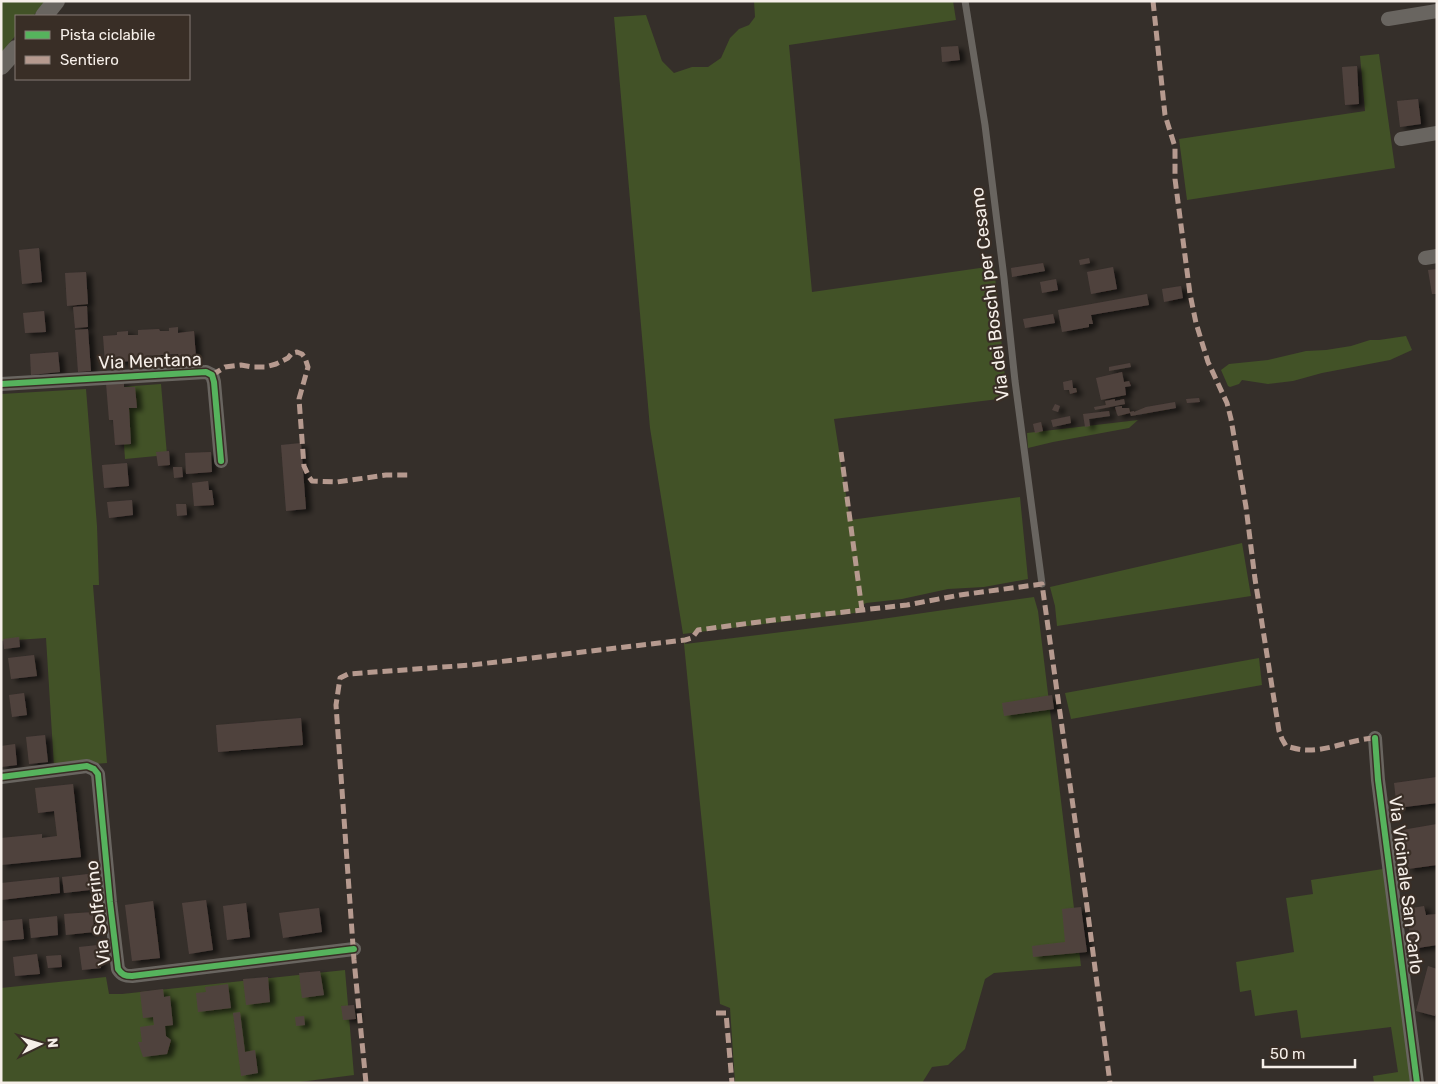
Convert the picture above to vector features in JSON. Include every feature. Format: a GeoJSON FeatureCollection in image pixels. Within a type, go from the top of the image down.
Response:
{"type":"FeatureCollection","features":[{"type":"Feature","properties":{"kind":"street"},"geometry":{"type":"LineString","coordinates":[[45,15],[56,1]]}},
{"type":"Feature","properties":{"kind":"street"},"geometry":{"type":"LineString","coordinates":[[1388,19],[1437,11]]}},
{"type":"Feature","properties":{"kind":"street"},"geometry":{"type":"LineString","coordinates":[[1,66],[15,50]]}},
{"type":"Feature","properties":{"kind":"street"},"geometry":{"type":"LineString","coordinates":[[1401,139],[1437,134]]}},
{"type":"Feature","properties":{"kind":"street","name":"Via Mentana"},"geometry":{"type":"LineString","coordinates":[[1,384],[206,372],[212,374],[221,461]]}},
{"type":"Feature","properties":{"kind":"street","name":"Via Vicinale San Carlo"},"geometry":{"type":"LineString","coordinates":[[1374,738],[1417,1083]]}},
{"type":"Feature","properties":{"kind":"street","name":"Via Solferino"},"geometry":{"type":"LineString","coordinates":[[1,777],[87,766],[94,768],[98,774],[110,902],[118,969],[121,974],[126,976],[354,949]]}},
{"type":"Feature","properties":{"kind":"lane","name":"Via dei Boschi per Cesano"},"geometry":{"type":"LineString","coordinates":[[965,1],[986,125],[1015,381],[1042,584]]}},
{"type":"Feature","properties":{"kind":"green space"},"geometry":{"type":"Polygon","coordinates":[[[1,1],[46,1],[34,15],[15,15],[15,36],[1,53],[1,1]]]}},
{"type":"Feature","properties":{"kind":"green space"},"geometry":{"type":"Polygon","coordinates":[[[754,1],[953,1],[956,20],[789,45],[812,292],[994,266],[1007,398],[834,419],[850,520],[1020,497],[1028,579],[984,587],[948,589],[902,599],[866,603],[856,609],[855,613],[683,634],[650,428],[614,17],[646,15],[662,61],[674,73],[692,67],[708,67],[721,58],[730,38],[739,29],[749,25],[755,17],[754,1]]]}},
{"type":"Feature","properties":{"kind":"green space"},"geometry":{"type":"Polygon","coordinates":[[[1379,54],[1395,168],[1187,200],[1179,139],[1365,111],[1360,56],[1379,54]]]}},
{"type":"Feature","properties":{"kind":"green space"},"geometry":{"type":"Polygon","coordinates":[[[1406,336],[1412,350],[1390,360],[1322,373],[1293,381],[1268,384],[1242,380],[1239,384],[1230,387],[1221,370],[1229,364],[1268,360],[1306,351],[1326,350],[1351,346],[1370,340],[1406,336]]]}},
{"type":"Feature","properties":{"kind":"green space"},"geometry":{"type":"Polygon","coordinates":[[[161,384],[167,455],[125,459],[120,387],[161,384]]]}},
{"type":"Feature","properties":{"kind":"green space"},"geometry":{"type":"Polygon","coordinates":[[[86,389],[97,526],[99,585],[93,585],[107,763],[54,767],[46,638],[1,641],[1,394],[86,389]]]}},
{"type":"Feature","properties":{"kind":"green space"},"geometry":{"type":"Polygon","coordinates":[[[1138,420],[1129,428],[1028,448],[1027,433],[1138,420]]]}},
{"type":"Feature","properties":{"kind":"green space"},"geometry":{"type":"Polygon","coordinates":[[[1242,543],[1251,596],[1057,626],[1055,606],[1050,587],[1242,543]]]}},
{"type":"Feature","properties":{"kind":"green space"},"geometry":{"type":"Polygon","coordinates":[[[1034,597],[1038,611],[1081,966],[994,973],[985,979],[965,1049],[948,1065],[932,1067],[922,1083],[735,1083],[730,1008],[720,1004],[683,634],[685,644],[861,622],[1034,597]]]}},
{"type":"Feature","properties":{"kind":"green space"},"geometry":{"type":"Polygon","coordinates":[[[1259,658],[1262,685],[1071,719],[1065,693],[1259,658]]]}},
{"type":"Feature","properties":{"kind":"green space"},"geometry":{"type":"Polygon","coordinates":[[[1383,869],[1412,1083],[1374,1083],[1373,1076],[1398,1072],[1391,1027],[1301,1038],[1297,1010],[1255,1016],[1251,990],[1240,992],[1236,962],[1294,952],[1286,898],[1313,894],[1311,880],[1383,869]]]}},
{"type":"Feature","properties":{"kind":"green space"},"geometry":{"type":"Polygon","coordinates":[[[345,970],[354,1075],[292,1083],[1,1083],[1,988],[106,977],[109,994],[122,994],[345,970]]]}},
{"type":"Feature","properties":{"kind":"building"},"geometry":{"type":"Polygon","coordinates":[[[958,46],[960,60],[942,62],[941,47],[958,46]]]}},
{"type":"Feature","properties":{"kind":"building"},"geometry":{"type":"Polygon","coordinates":[[[1357,66],[1359,104],[1345,105],[1342,67],[1357,66]]]}},
{"type":"Feature","properties":{"kind":"building"},"geometry":{"type":"Polygon","coordinates":[[[1418,99],[1421,124],[1400,127],[1397,101],[1418,99]]]}},
{"type":"Feature","properties":{"kind":"building"},"geometry":{"type":"Polygon","coordinates":[[[39,248],[42,282],[22,284],[19,250],[39,248]]]}},
{"type":"Feature","properties":{"kind":"building"},"geometry":{"type":"Polygon","coordinates":[[[1089,258],[1090,263],[1080,265],[1079,260],[1089,258]]]}},
{"type":"Feature","properties":{"kind":"building"},"geometry":{"type":"Polygon","coordinates":[[[1043,263],[1045,271],[1012,277],[1011,268],[1043,263]]]}},
{"type":"Feature","properties":{"kind":"building"},"geometry":{"type":"Polygon","coordinates":[[[1113,267],[1117,289],[1091,294],[1087,272],[1113,267]]]}},
{"type":"Feature","properties":{"kind":"building"},"geometry":{"type":"Polygon","coordinates":[[[1437,269],[1437,294],[1432,294],[1428,270],[1437,269]]]}},
{"type":"Feature","properties":{"kind":"building"},"geometry":{"type":"Polygon","coordinates":[[[86,272],[88,304],[67,306],[65,273],[86,272]]]}},
{"type":"Feature","properties":{"kind":"building"},"geometry":{"type":"Polygon","coordinates":[[[1056,279],[1058,290],[1042,293],[1040,282],[1056,279]]]}},
{"type":"Feature","properties":{"kind":"building"},"geometry":{"type":"Polygon","coordinates":[[[1181,286],[1183,298],[1164,302],[1162,289],[1181,286]]]}},
{"type":"Feature","properties":{"kind":"building"},"geometry":{"type":"Polygon","coordinates":[[[1147,294],[1149,305],[1091,315],[1093,324],[1089,324],[1089,327],[1062,332],[1058,310],[1147,294]]]}},
{"type":"Feature","properties":{"kind":"building"},"geometry":{"type":"Polygon","coordinates":[[[87,306],[88,327],[75,328],[73,307],[87,306]]]}},
{"type":"Feature","properties":{"kind":"building"},"geometry":{"type":"Polygon","coordinates":[[[44,311],[46,332],[25,333],[23,313],[44,311]]]}},
{"type":"Feature","properties":{"kind":"building"},"geometry":{"type":"Polygon","coordinates":[[[1053,314],[1055,323],[1025,328],[1023,319],[1053,314]]]}},
{"type":"Feature","properties":{"kind":"building"},"geometry":{"type":"Polygon","coordinates":[[[178,327],[178,333],[194,331],[196,357],[179,358],[178,354],[145,356],[145,360],[105,363],[103,336],[117,335],[117,332],[128,331],[128,335],[138,335],[138,330],[159,329],[160,331],[169,331],[169,328],[178,327]]]}},
{"type":"Feature","properties":{"kind":"building"},"geometry":{"type":"Polygon","coordinates":[[[88,329],[91,371],[78,372],[75,330],[88,329]]]}},
{"type":"Feature","properties":{"kind":"building"},"geometry":{"type":"Polygon","coordinates":[[[58,352],[60,372],[31,375],[30,354],[58,352]]]}},
{"type":"Feature","properties":{"kind":"building"},"geometry":{"type":"Polygon","coordinates":[[[1130,363],[1131,367],[1109,371],[1109,367],[1130,363]]]}},
{"type":"Feature","properties":{"kind":"building"},"geometry":{"type":"Polygon","coordinates":[[[1122,372],[1124,382],[1129,381],[1131,386],[1125,387],[1126,395],[1101,400],[1096,378],[1122,372]]]}},
{"type":"Feature","properties":{"kind":"building"},"geometry":{"type":"Polygon","coordinates":[[[1072,380],[1073,388],[1076,388],[1077,392],[1070,394],[1069,390],[1064,390],[1063,382],[1072,380]]]}},
{"type":"Feature","properties":{"kind":"building"},"geometry":{"type":"Polygon","coordinates":[[[124,382],[124,387],[135,387],[137,408],[129,408],[131,444],[115,445],[113,420],[109,420],[106,383],[124,382]]]}},
{"type":"Feature","properties":{"kind":"building"},"geometry":{"type":"Polygon","coordinates":[[[1199,398],[1200,402],[1187,403],[1186,399],[1199,398]]]}},
{"type":"Feature","properties":{"kind":"building"},"geometry":{"type":"Polygon","coordinates":[[[1115,399],[1115,401],[1124,399],[1125,404],[1095,410],[1094,407],[1106,405],[1105,401],[1115,399]]]}},
{"type":"Feature","properties":{"kind":"building"},"geometry":{"type":"Polygon","coordinates":[[[1175,402],[1176,408],[1131,416],[1130,413],[1118,416],[1115,407],[1122,406],[1122,408],[1129,408],[1130,412],[1134,412],[1146,407],[1175,402]]]}},
{"type":"Feature","properties":{"kind":"building"},"geometry":{"type":"Polygon","coordinates":[[[1055,404],[1060,406],[1058,412],[1052,410],[1055,404]]]}},
{"type":"Feature","properties":{"kind":"building"},"geometry":{"type":"Polygon","coordinates":[[[1109,411],[1110,416],[1089,419],[1090,426],[1085,427],[1083,414],[1109,411]]]}},
{"type":"Feature","properties":{"kind":"building"},"geometry":{"type":"Polygon","coordinates":[[[1070,416],[1071,423],[1053,427],[1051,420],[1070,416]]]}},
{"type":"Feature","properties":{"kind":"building"},"geometry":{"type":"Polygon","coordinates":[[[1041,422],[1043,431],[1035,433],[1033,424],[1041,422]]]}},
{"type":"Feature","properties":{"kind":"building"},"geometry":{"type":"Polygon","coordinates":[[[301,443],[306,509],[286,511],[281,445],[301,443]]]}},
{"type":"Feature","properties":{"kind":"building"},"geometry":{"type":"Polygon","coordinates":[[[169,451],[170,465],[158,466],[156,452],[169,451]]]}},
{"type":"Feature","properties":{"kind":"building"},"geometry":{"type":"Polygon","coordinates":[[[211,452],[212,472],[186,474],[185,453],[211,452]]]}},
{"type":"Feature","properties":{"kind":"building"},"geometry":{"type":"Polygon","coordinates":[[[127,463],[129,486],[104,488],[102,465],[127,463]]]}},
{"type":"Feature","properties":{"kind":"building"},"geometry":{"type":"Polygon","coordinates":[[[173,467],[182,467],[183,477],[174,478],[173,467]]]}},
{"type":"Feature","properties":{"kind":"building"},"geometry":{"type":"Polygon","coordinates":[[[208,481],[209,490],[212,490],[214,505],[194,506],[192,483],[208,481]]]}},
{"type":"Feature","properties":{"kind":"building"},"geometry":{"type":"Polygon","coordinates":[[[132,500],[133,515],[109,518],[107,502],[132,500]]]}},
{"type":"Feature","properties":{"kind":"building"},"geometry":{"type":"Polygon","coordinates":[[[176,504],[186,504],[187,515],[177,516],[176,504]]]}},
{"type":"Feature","properties":{"kind":"building"},"geometry":{"type":"Polygon","coordinates":[[[19,637],[20,647],[4,649],[3,639],[19,637]]]}},
{"type":"Feature","properties":{"kind":"building"},"geometry":{"type":"Polygon","coordinates":[[[34,655],[37,676],[11,679],[8,658],[34,655]]]}},
{"type":"Feature","properties":{"kind":"building"},"geometry":{"type":"Polygon","coordinates":[[[24,693],[27,715],[12,717],[9,695],[24,693]]]}},
{"type":"Feature","properties":{"kind":"building"},"geometry":{"type":"Polygon","coordinates":[[[1052,695],[1054,709],[1004,716],[1002,703],[1052,695]]]}},
{"type":"Feature","properties":{"kind":"building"},"geometry":{"type":"Polygon","coordinates":[[[301,718],[303,745],[218,752],[216,725],[301,718]]]}},
{"type":"Feature","properties":{"kind":"building"},"geometry":{"type":"Polygon","coordinates":[[[45,735],[48,762],[29,764],[26,737],[45,735]]]}},
{"type":"Feature","properties":{"kind":"building"},"geometry":{"type":"Polygon","coordinates":[[[15,744],[17,765],[1,767],[1,746],[15,744]]]}},
{"type":"Feature","properties":{"kind":"building"},"geometry":{"type":"Polygon","coordinates":[[[1437,777],[1437,803],[1397,808],[1394,783],[1437,777]]]}},
{"type":"Feature","properties":{"kind":"building"},"geometry":{"type":"Polygon","coordinates":[[[73,784],[81,857],[1,865],[1,838],[42,834],[42,838],[57,836],[54,811],[38,813],[35,788],[73,784]]]}},
{"type":"Feature","properties":{"kind":"building"},"geometry":{"type":"Polygon","coordinates":[[[1437,824],[1437,865],[1408,869],[1402,830],[1437,824]]]}},
{"type":"Feature","properties":{"kind":"building"},"geometry":{"type":"Polygon","coordinates":[[[88,874],[90,890],[64,893],[62,877],[88,874]]]}},
{"type":"Feature","properties":{"kind":"building"},"geometry":{"type":"Polygon","coordinates":[[[59,877],[60,893],[1,900],[1,883],[59,877]]]}},
{"type":"Feature","properties":{"kind":"building"},"geometry":{"type":"Polygon","coordinates":[[[206,900],[213,950],[189,954],[182,903],[206,900]]]}},
{"type":"Feature","properties":{"kind":"building"},"geometry":{"type":"Polygon","coordinates":[[[153,901],[160,958],[132,961],[125,905],[153,901]]]}},
{"type":"Feature","properties":{"kind":"building"},"geometry":{"type":"Polygon","coordinates":[[[246,903],[250,937],[227,940],[223,906],[246,903]]]}},
{"type":"Feature","properties":{"kind":"building"},"geometry":{"type":"Polygon","coordinates":[[[1424,906],[1426,915],[1437,914],[1437,945],[1412,949],[1406,909],[1424,906]]]}},
{"type":"Feature","properties":{"kind":"building"},"geometry":{"type":"Polygon","coordinates":[[[1081,907],[1087,952],[1033,957],[1032,946],[1065,942],[1062,909],[1081,907]]]}},
{"type":"Feature","properties":{"kind":"building"},"geometry":{"type":"Polygon","coordinates":[[[319,908],[322,932],[283,938],[279,913],[319,908]]]}},
{"type":"Feature","properties":{"kind":"building"},"geometry":{"type":"Polygon","coordinates":[[[93,912],[94,932],[66,935],[64,914],[93,912]]]}},
{"type":"Feature","properties":{"kind":"building"},"geometry":{"type":"Polygon","coordinates":[[[57,916],[58,935],[31,938],[29,919],[57,916]]]}},
{"type":"Feature","properties":{"kind":"building"},"geometry":{"type":"Polygon","coordinates":[[[22,919],[24,939],[1,941],[1,921],[22,919]]]}},
{"type":"Feature","properties":{"kind":"building"},"geometry":{"type":"Polygon","coordinates":[[[98,945],[101,968],[82,970],[79,947],[98,945]]]}},
{"type":"Feature","properties":{"kind":"building"},"geometry":{"type":"Polygon","coordinates":[[[37,954],[40,974],[15,976],[13,957],[37,954]]]}},
{"type":"Feature","properties":{"kind":"building"},"geometry":{"type":"Polygon","coordinates":[[[61,955],[62,967],[48,968],[46,956],[61,955]]]}},
{"type":"Feature","properties":{"kind":"building"},"geometry":{"type":"Polygon","coordinates":[[[1428,966],[1437,969],[1437,1011],[1435,1016],[1416,1011],[1428,966]]]}},
{"type":"Feature","properties":{"kind":"building"},"geometry":{"type":"Polygon","coordinates":[[[320,971],[324,995],[302,998],[299,973],[320,971]]]}},
{"type":"Feature","properties":{"kind":"building"},"geometry":{"type":"Polygon","coordinates":[[[268,977],[270,1002],[246,1005],[243,979],[268,977]]]}},
{"type":"Feature","properties":{"kind":"building"},"geometry":{"type":"Polygon","coordinates":[[[228,984],[231,1008],[198,1012],[196,993],[206,992],[205,987],[228,984]]]}},
{"type":"Feature","properties":{"kind":"building"},"geometry":{"type":"Polygon","coordinates":[[[163,989],[164,997],[170,996],[173,1025],[165,1026],[166,1036],[171,1040],[167,1054],[143,1057],[138,1042],[142,1042],[140,1027],[154,1025],[153,1017],[143,1018],[140,992],[163,989]]]}},
{"type":"Feature","properties":{"kind":"building"},"geometry":{"type":"Polygon","coordinates":[[[354,1005],[356,1019],[343,1020],[341,1006],[354,1005]]]}},
{"type":"Feature","properties":{"kind":"building"},"geometry":{"type":"Polygon","coordinates":[[[240,1012],[245,1052],[255,1050],[258,1073],[241,1076],[233,1013],[240,1012]]]}},
{"type":"Feature","properties":{"kind":"building"},"geometry":{"type":"Polygon","coordinates":[[[304,1016],[305,1025],[296,1026],[295,1017],[304,1016]]]}},
{"type":"Feature","properties":{"kind":"marked path"},"geometry":{"type":"LineString","coordinates":[[1153,1],[1165,115],[1175,147],[1175,179],[1190,294],[1196,323],[1208,362],[1227,403],[1231,419],[1279,731],[1286,746],[1304,750],[1323,749],[1358,740],[1375,738]]}},
{"type":"Feature","properties":{"kind":"marked path"},"geometry":{"type":"LineString","coordinates":[[212,375],[225,367],[241,365],[265,367],[288,358],[292,353],[302,354],[308,367],[299,399],[304,466],[312,481],[337,482],[386,475],[410,475]]}},
{"type":"Feature","properties":{"kind":"marked path"},"geometry":{"type":"LineString","coordinates":[[841,452],[862,610]]}},
{"type":"Feature","properties":{"kind":"marked path"},"geometry":{"type":"LineString","coordinates":[[366,1083],[354,960],[336,705],[340,678],[348,674],[471,665],[685,640],[692,638],[698,630],[907,605],[960,595],[1042,584],[1110,1083]]}},
{"type":"Feature","properties":{"kind":"marked path"},"geometry":{"type":"LineString","coordinates":[[716,1013],[726,1013],[732,1083]]}},
{"type":"Feature","properties":{"kind":"cycle path"},"geometry":{"type":"LineString","coordinates":[[1,384],[206,372],[212,375],[214,382],[221,461]]}},
{"type":"Feature","properties":{"kind":"cycle path"},"geometry":{"type":"LineString","coordinates":[[1375,738],[1378,780],[1417,1083]]}},
{"type":"Feature","properties":{"kind":"cycle path"},"geometry":{"type":"LineString","coordinates":[[1,777],[87,766],[94,769],[98,774],[118,969],[124,975],[132,976],[354,949]]}}]}
